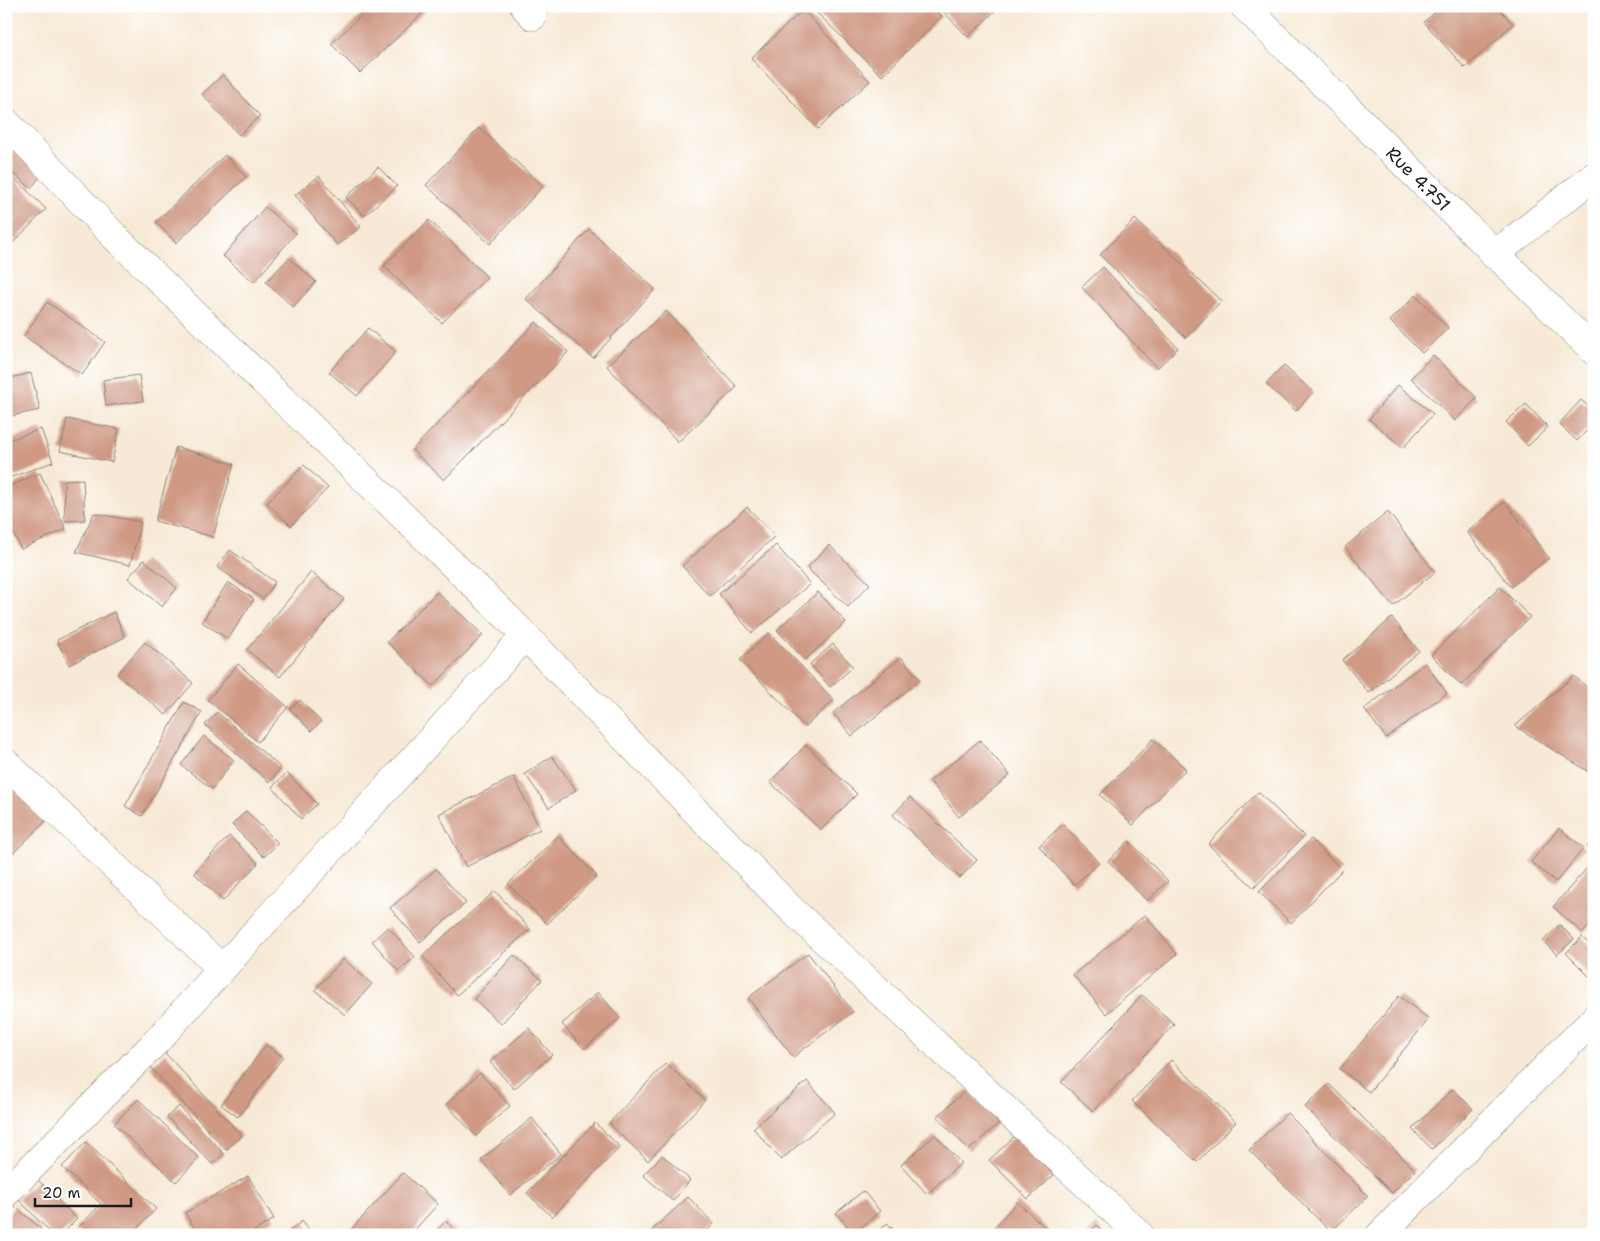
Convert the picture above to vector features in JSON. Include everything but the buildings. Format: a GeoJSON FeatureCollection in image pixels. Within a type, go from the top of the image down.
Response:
{"type":"FeatureCollection","features":[{"type":"Feature","properties":{"kind":"street","name":"Rue 4.751"},"geometry":{"type":"LineString","coordinates":[[1244,6],[1494,255],[1594,351]]}},
{"type":"Feature","properties":{"kind":"street"},"geometry":{"type":"LineString","coordinates":[[6,122],[115,237],[525,636],[790,909],[1140,1235]]}},
{"type":"Feature","properties":{"kind":"street"},"geometry":{"type":"LineString","coordinates":[[1494,255],[1594,176]]}},
{"type":"Feature","properties":{"kind":"street"},"geometry":{"type":"LineString","coordinates":[[6,1193],[155,1043],[525,636]]}},
{"type":"Feature","properties":{"kind":"street"},"geometry":{"type":"LineString","coordinates":[[6,763],[222,970]]}},
{"type":"Feature","properties":{"kind":"street"},"geometry":{"type":"LineString","coordinates":[[1380,1235],[1594,1018]]}}]}
